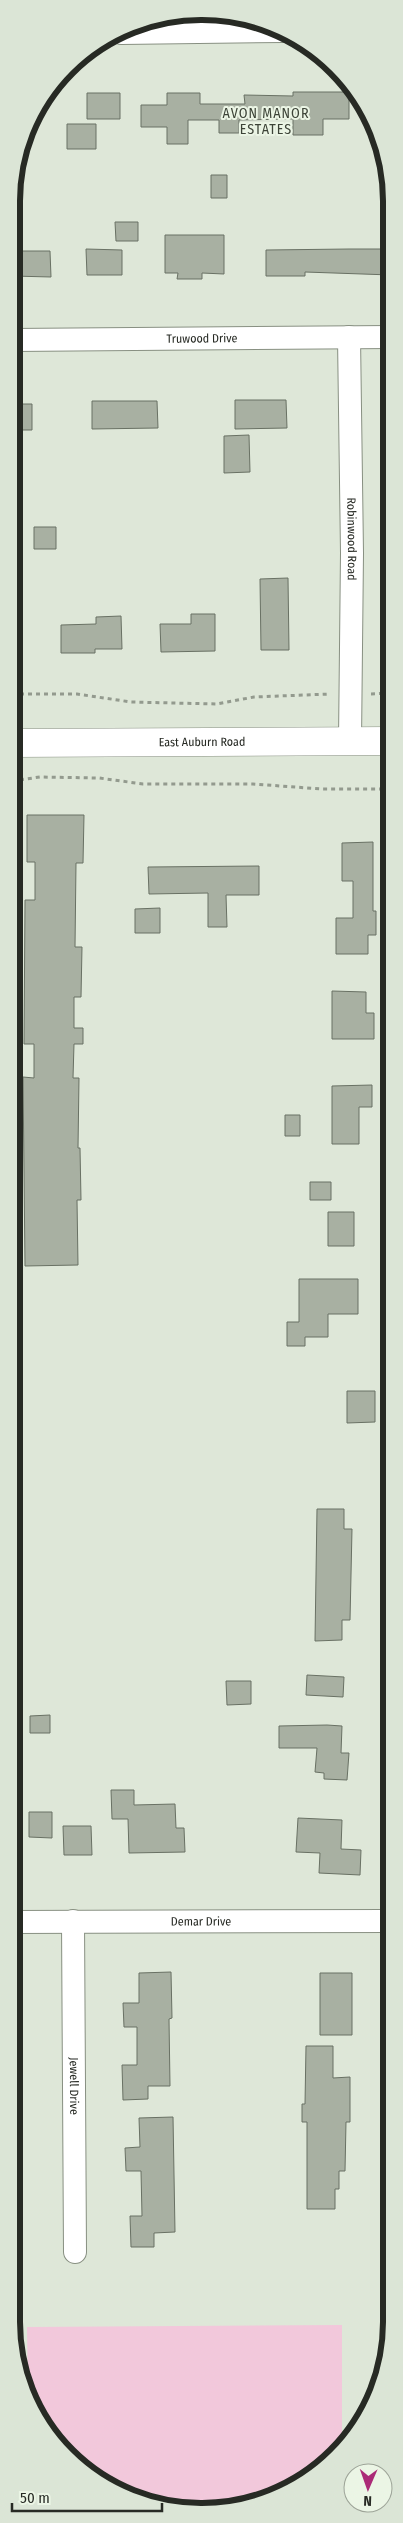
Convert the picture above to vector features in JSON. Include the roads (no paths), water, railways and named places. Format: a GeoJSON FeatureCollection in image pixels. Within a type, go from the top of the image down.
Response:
{"type":"FeatureCollection","features":[{"type":"Feature","properties":{"kind":"main road","name":"East Auburn Road"},"geometry":{"type":"LineString","coordinates":[[20,743],[383,741]]}},
{"type":"Feature","properties":{"kind":"street"},"geometry":{"type":"LineString","coordinates":[[135,33],[263,31]]}},
{"type":"Feature","properties":{"kind":"street","name":"Robinwood Road"},"geometry":{"type":"LineString","coordinates":[[349,337],[352,553],[350,741]]}},
{"type":"Feature","properties":{"kind":"street","name":"Truwood Drive"},"geometry":{"type":"LineString","coordinates":[[20,340],[383,337]]}},
{"type":"Feature","properties":{"kind":"street","name":"Jewell Drive"},"geometry":{"type":"LineString","coordinates":[[73,1921],[75,2252]]}},
{"type":"Feature","properties":{"kind":"street","name":"Demar Drive"},"geometry":{"type":"LineString","coordinates":[[20,1922],[383,1921]]}},
{"type":"Feature","properties":{"kind":"district","name":"AVON MANOR ESTATES"},"geometry":{"type":"Point","coordinates":[266,122]}}]}
